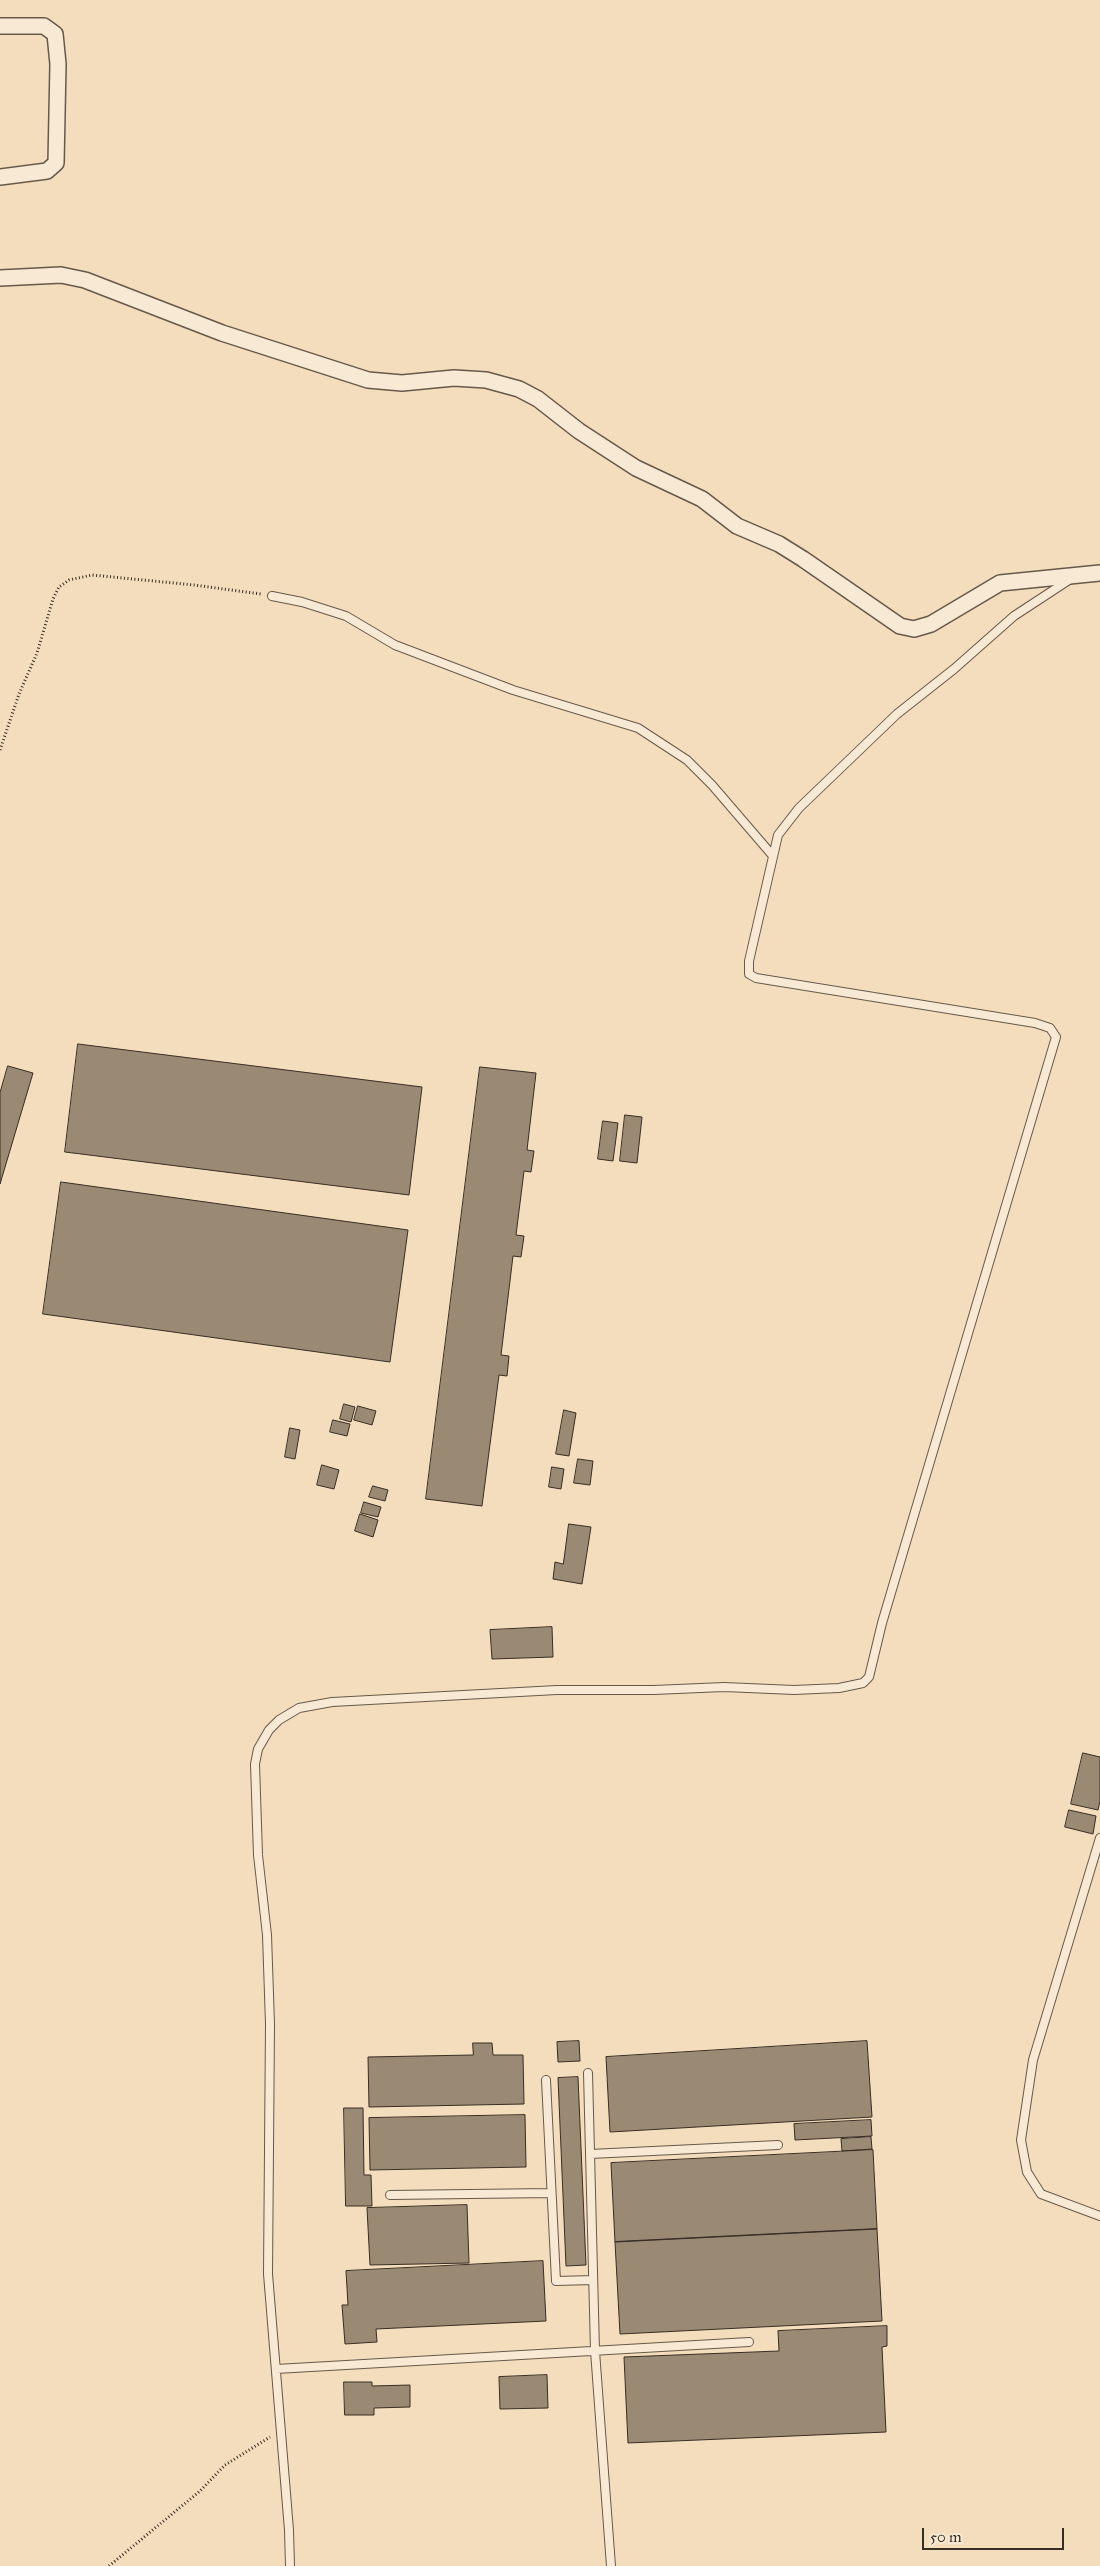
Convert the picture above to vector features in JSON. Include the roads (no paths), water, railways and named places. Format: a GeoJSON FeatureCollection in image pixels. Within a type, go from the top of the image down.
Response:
{"type":"FeatureCollection","features":[{"type":"Feature","properties":{"kind":"street"},"geometry":{"type":"LineString","coordinates":[[0,26],[44,26],[55,34],[58,64],[56,163],[47,171],[0,177]]}},
{"type":"Feature","properties":{"kind":"street"},"geometry":{"type":"LineString","coordinates":[[0,278],[61,275],[85,280],[222,333],[368,380],[402,383],[454,378],[486,380],[518,389],[538,399],[579,431],[636,468],[702,498],[737,526],[787,549],[885,617],[906,629],[920,629],[931,624],[1000,583],[1100,573]]}},
{"type":"Feature","properties":{"kind":"lane"},"geometry":{"type":"LineString","coordinates":[[290,2566],[289,2530],[268,2274],[270,2024],[267,1935],[258,1855],[255,1764],[258,1749],[269,1730],[279,1720],[299,1708],[332,1702],[557,1690],[654,1690],[724,1686],[794,1690],[838,1688],[864,1683],[868,1677],[887,1605],[1056,1037],[1050,1028],[1035,1023],[752,977],[749,974],[748,961],[781,829],[848,759],[897,714],[954,669],[1014,616],[1075,575]]}},
{"type":"Feature","properties":{"kind":"lane"},"geometry":{"type":"LineString","coordinates":[[272,596],[302,602],[346,616],[412,652],[513,690],[638,728],[687,760],[712,784],[773,856]]}},
{"type":"Feature","properties":{"kind":"lane"},"geometry":{"type":"LineString","coordinates":[[1100,1838],[1033,2060],[1021,2140],[1027,2172],[1041,2194],[1100,2216]]}},
{"type":"Feature","properties":{"kind":"lane"},"geometry":{"type":"LineString","coordinates":[[588,2074],[595,2351],[610,2566]]}},
{"type":"Feature","properties":{"kind":"lane"},"geometry":{"type":"LineString","coordinates":[[546,2080],[550,2192],[556,2281],[593,2280]]}},
{"type":"Feature","properties":{"kind":"lane"},"geometry":{"type":"LineString","coordinates":[[590,2154],[778,2145]]}},
{"type":"Feature","properties":{"kind":"lane"},"geometry":{"type":"LineString","coordinates":[[390,2195],[550,2192]]}},
{"type":"Feature","properties":{"kind":"lane"},"geometry":{"type":"LineString","coordinates":[[276,2369],[750,2342]]}}]}
